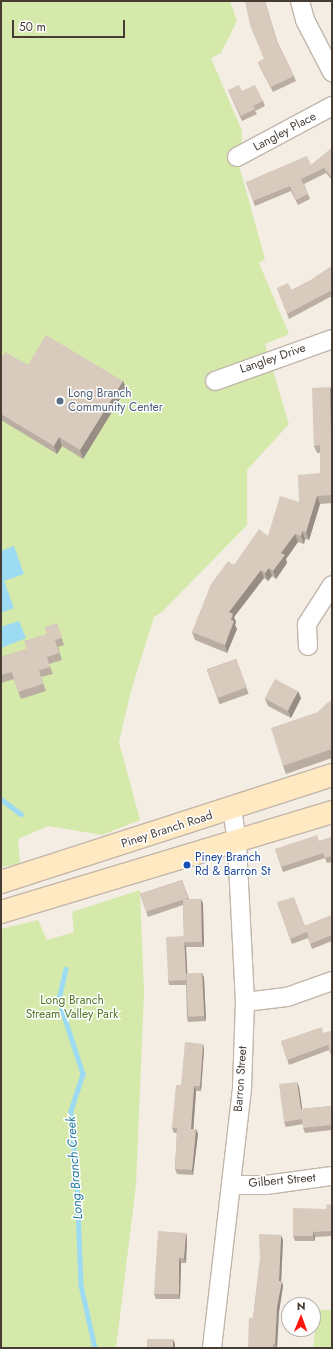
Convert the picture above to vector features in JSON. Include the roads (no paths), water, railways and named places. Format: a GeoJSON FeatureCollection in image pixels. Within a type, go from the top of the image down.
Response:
{"type":"FeatureCollection","features":[{"type":"Feature","properties":{"kind":"main road","name":"Piney Branch Road"},"geometry":{"type":"LineString","coordinates":[[1,882],[332,776]]}},
{"type":"Feature","properties":{"kind":"main road"},"geometry":{"type":"LineString","coordinates":[[1,912],[237,843],[332,812]]}},
{"type":"Feature","properties":{"kind":"street"},"geometry":{"type":"LineString","coordinates":[[300,1],[305,20],[332,72]]}},
{"type":"Feature","properties":{"kind":"street","name":"Langley Place"},"geometry":{"type":"LineString","coordinates":[[237,157],[332,106]]}},
{"type":"Feature","properties":{"kind":"street","name":"Langley Drive"},"geometry":{"type":"LineString","coordinates":[[215,380],[332,339]]}},
{"type":"Feature","properties":{"kind":"street"},"geometry":{"type":"LineString","coordinates":[[308,646],[307,624],[332,585]]}},
{"type":"Feature","properties":{"kind":"street","name":"Barron Street"},"geometry":{"type":"LineString","coordinates":[[212,1348],[242,1087],[245,1002],[237,843],[232,808]]}},
{"type":"Feature","properties":{"kind":"street"},"geometry":{"type":"LineString","coordinates":[[245,1002],[287,997],[332,981]]}},
{"type":"Feature","properties":{"kind":"street","name":"Gilbert Street"},"geometry":{"type":"LineString","coordinates":[[231,1185],[266,1185],[332,1176]]}},
{"type":"Feature","properties":{"kind":"water"},"geometry":{"type":"Polygon","coordinates":[[[14,546],[24,574],[4,581],[14,608],[1,613],[1,551],[14,546]]]}},
{"type":"Feature","properties":{"kind":"water"},"geometry":{"type":"Polygon","coordinates":[[[19,621],[26,638],[1,648],[1,627],[19,621]]]}},
{"type":"Feature","properties":{"kind":"waterway","name":"Long Branch Creek"},"geometry":{"type":"LineString","coordinates":[[1,799],[21,814]]}},
{"type":"Feature","properties":{"kind":"waterway","name":"Long Branch Creek"},"geometry":{"type":"LineString","coordinates":[[66,969],[59,1000],[83,1074],[71,1111],[77,1184],[81,1285],[95,1348]]}},
{"type":"Feature","properties":{"kind":"place","name":"Long Branch Community Center"},"geometry":{"type":"Point","coordinates":[60,401]}},
{"type":"Feature","properties":{"kind":"place","name":"Piney Branch Rd & Barron St"},"geometry":{"type":"Point","coordinates":[187,865]}},
{"type":"Feature","properties":{"kind":"park label","name":"Long Branch Stream Valley Park"},"geometry":{"type":"Point","coordinates":[72,1008]}}]}
